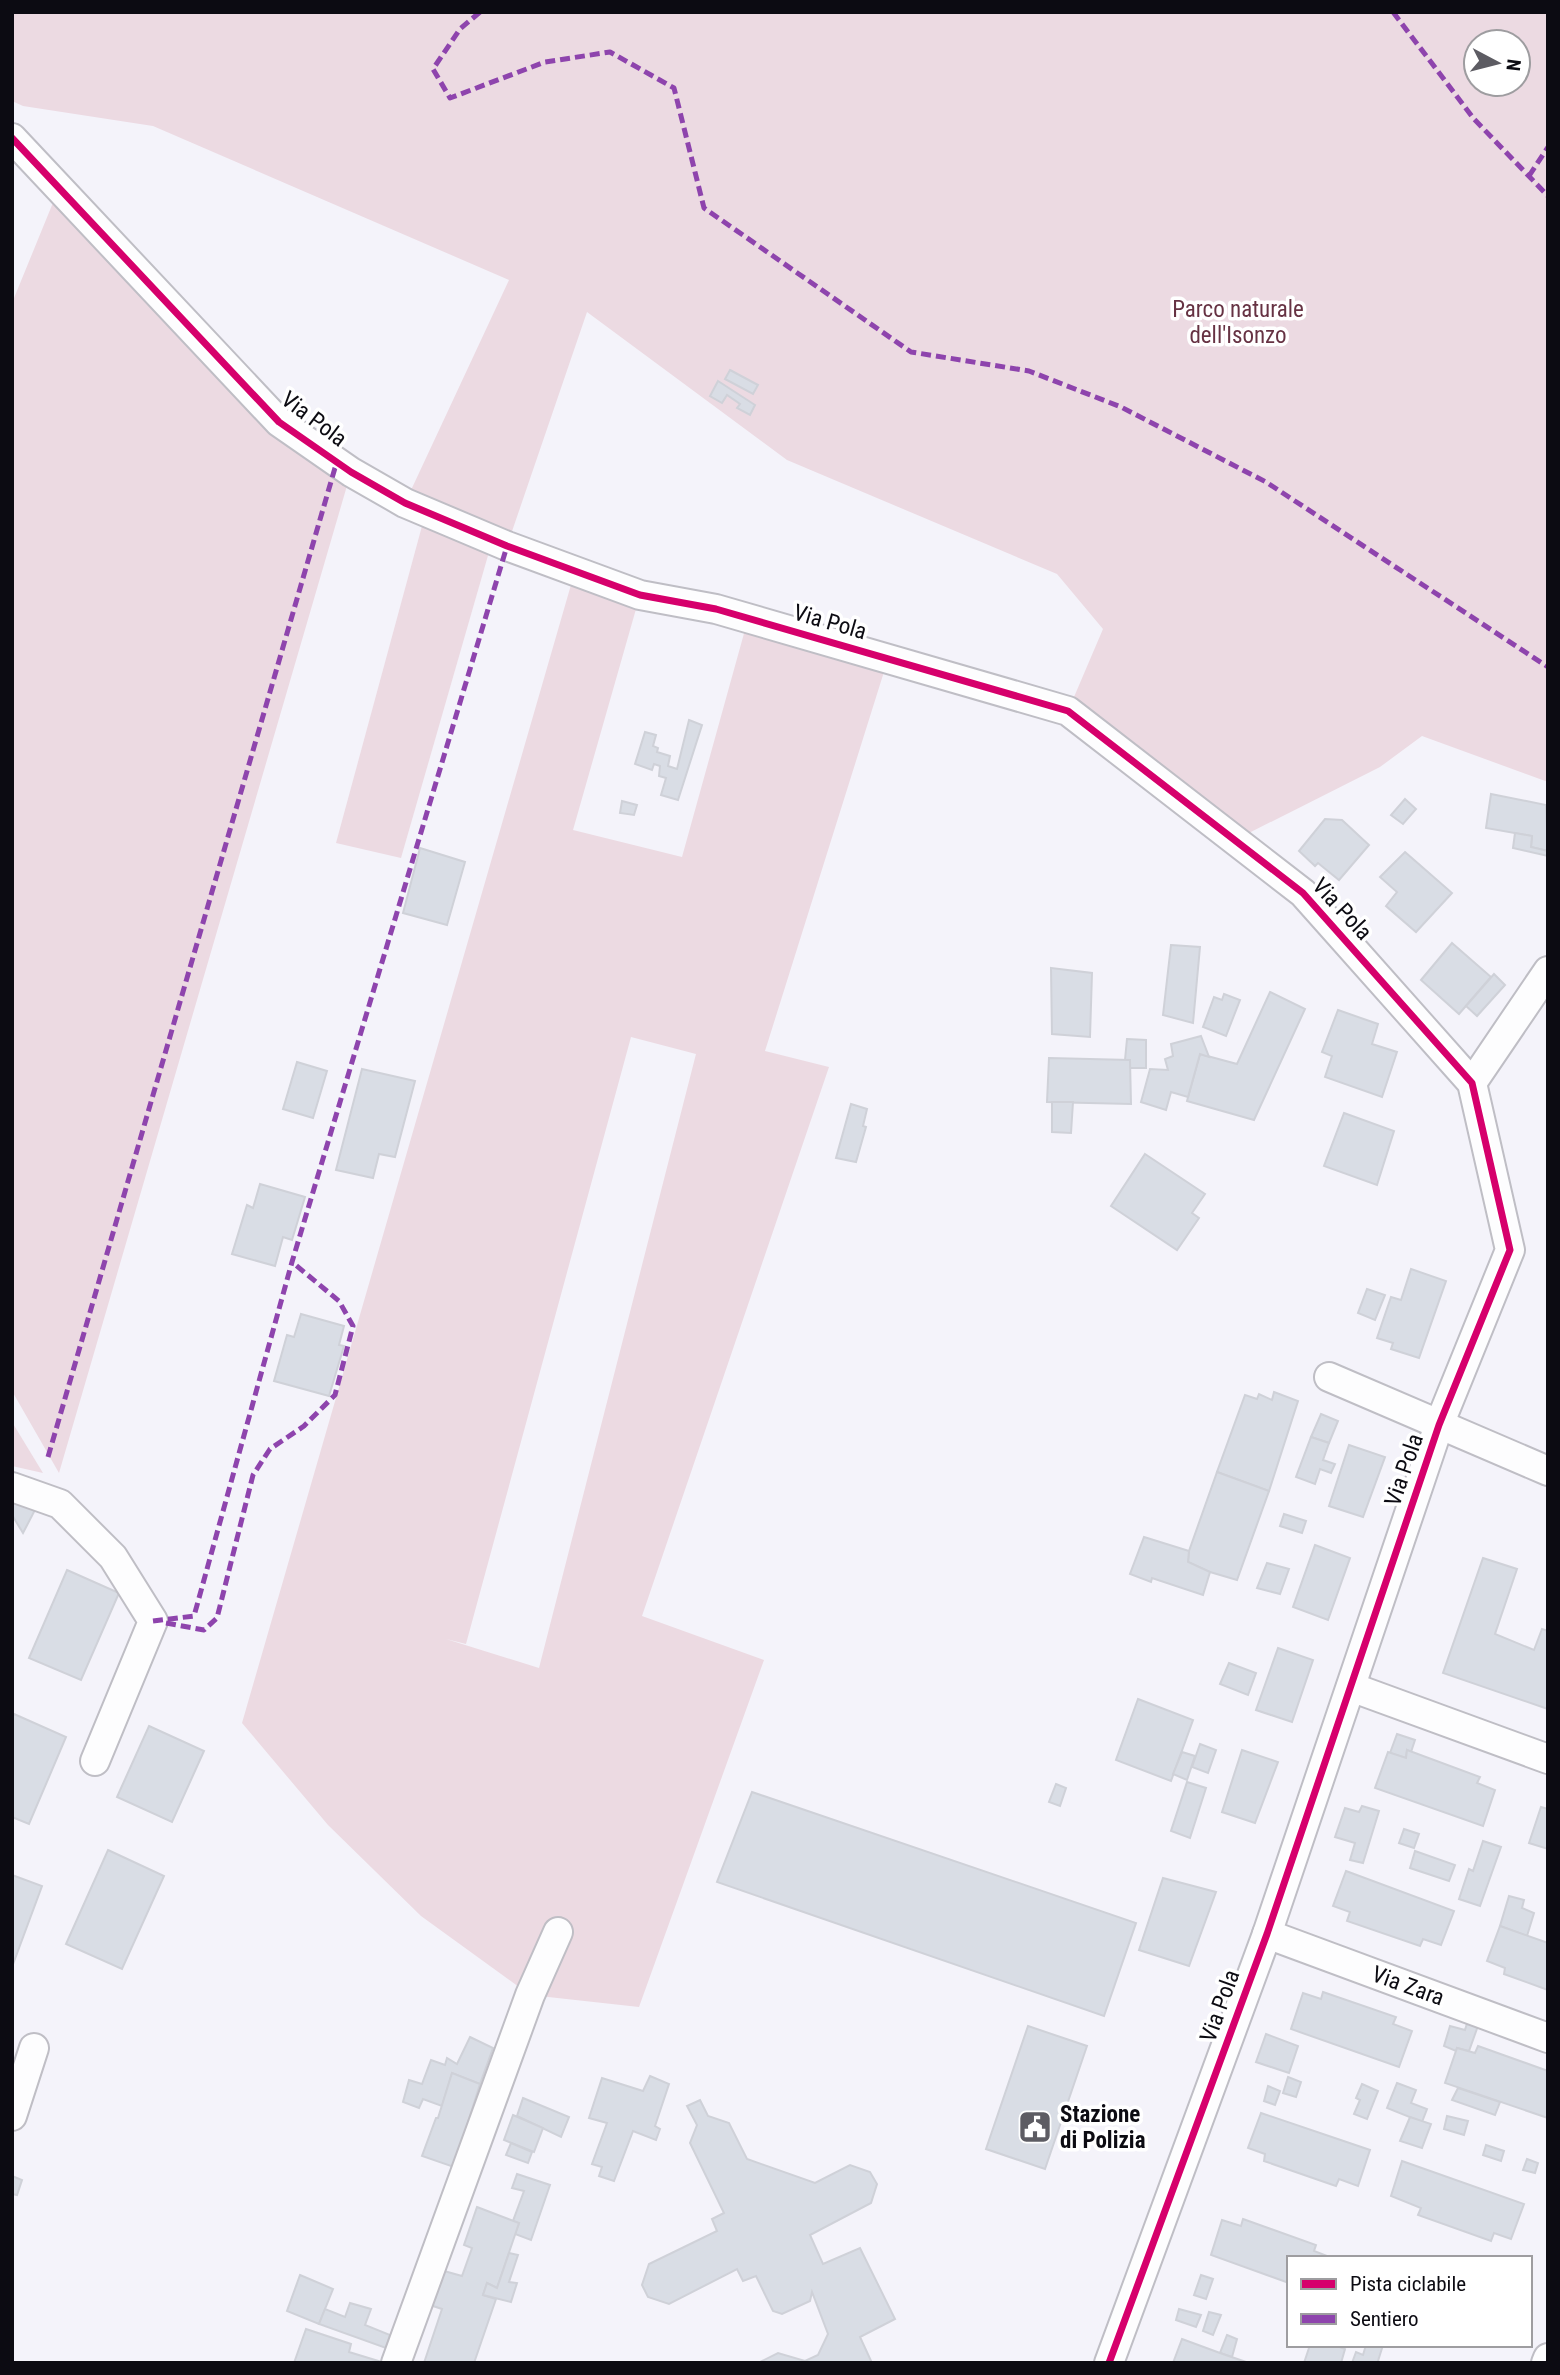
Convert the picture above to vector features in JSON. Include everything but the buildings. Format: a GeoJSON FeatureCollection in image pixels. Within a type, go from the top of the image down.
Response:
{"type":"FeatureCollection","features":[{"type":"Feature","properties":{"kind":"street","name":"Via Pola"},"geometry":{"type":"LineString","coordinates":[[12,138],[279,422],[351,472],[405,503],[640,595],[716,609],[1068,711],[1303,893],[1472,1083],[1510,1250],[1439,1425],[1267,1934],[1109,2363]]}},
{"type":"Feature","properties":{"kind":"street"},"geometry":{"type":"LineString","coordinates":[[1472,1083],[1548,971]]}},
{"type":"Feature","properties":{"kind":"street"},"geometry":{"type":"LineString","coordinates":[[1329,1377],[1548,1471]]}},
{"type":"Feature","properties":{"kind":"street"},"geometry":{"type":"LineString","coordinates":[[12,1487],[60,1504],[113,1557],[153,1620],[95,1761]]}},
{"type":"Feature","properties":{"kind":"street"},"geometry":{"type":"LineString","coordinates":[[1351,1687],[1548,1759]]}},
{"type":"Feature","properties":{"kind":"street"},"geometry":{"type":"LineString","coordinates":[[396,2363],[530,1995],[558,1931]]}},
{"type":"Feature","properties":{"kind":"street","name":"Via Zara"},"geometry":{"type":"LineString","coordinates":[[1267,1934],[1548,2038]]}},
{"type":"Feature","properties":{"kind":"street"},"geometry":{"type":"LineString","coordinates":[[12,2116],[34,2048]]}},
{"type":"Feature","properties":{"kind":"green space","name":"Parco naturale dell'Isonzo"},"geometry":{"type":"Polygon","coordinates":[[[12,12],[1548,12],[1548,782],[1422,736],[1380,767],[1235,840],[1068,711],[1103,629],[1057,574],[787,460],[587,312],[507,546],[405,503],[509,280],[153,126],[23,106],[12,101],[12,12]]]}},
{"type":"Feature","properties":{"kind":"green space"},"geometry":{"type":"Polygon","coordinates":[[[59,188],[279,422],[351,472],[59,1473],[12,1391],[12,303],[59,188]]]}},
{"type":"Feature","properties":{"kind":"green space"},"geometry":{"type":"Polygon","coordinates":[[[422,526],[489,552],[401,858],[336,843],[422,526]]]}},
{"type":"Feature","properties":{"kind":"green space"},"geometry":{"type":"Polygon","coordinates":[[[575,571],[640,595],[573,830],[682,857],[748,619],[888,659],[765,1051],[829,1067],[642,1616],[764,1660],[639,2007],[530,1995],[421,1916],[328,1825],[242,1723],[575,571]],[[631,1037],[466,1644],[446,1639],[539,1668],[696,1054],[631,1037]]]}},
{"type":"Feature","properties":{"kind":"green space"},"geometry":{"type":"Polygon","coordinates":[[[12,1422],[43,1473],[12,1466],[12,1422]]]}},
{"type":"Feature","properties":{"kind":"marked path"},"geometry":{"type":"LineString","coordinates":[[480,12],[460,29],[433,69],[450,98],[545,62],[610,52],[674,88],[704,208],[911,352],[1029,371],[1121,407],[1266,482],[1548,667]]}},
{"type":"Feature","properties":{"kind":"marked path"},"geometry":{"type":"LineString","coordinates":[[1393,12],[1474,119],[1548,196]]}},
{"type":"Feature","properties":{"kind":"marked path"},"geometry":{"type":"LineString","coordinates":[[1529,176],[1548,147]]}},
{"type":"Feature","properties":{"kind":"marked path"},"geometry":{"type":"LineString","coordinates":[[48,1457],[337,461]]}},
{"type":"Feature","properties":{"kind":"marked path"},"geometry":{"type":"LineString","coordinates":[[153,1621],[194,1616],[292,1262],[507,546]]}},
{"type":"Feature","properties":{"kind":"marked path"},"geometry":{"type":"LineString","coordinates":[[166,1623],[204,1630],[217,1618],[253,1475],[270,1449],[304,1426],[335,1395],[353,1326],[339,1301],[292,1262]]}},
{"type":"Feature","properties":{"kind":"cycle path"},"geometry":{"type":"LineString","coordinates":[[12,138],[279,422],[351,472],[405,503],[507,546],[640,595],[716,609],[1068,711],[1303,893],[1472,1083],[1510,1250],[1439,1425],[1267,1934],[1109,2363]]}},
{"type":"Feature","properties":{"kind":"place","name":"Stazione di Polizia"},"geometry":{"type":"Point","coordinates":[1035,2127]}}]}
